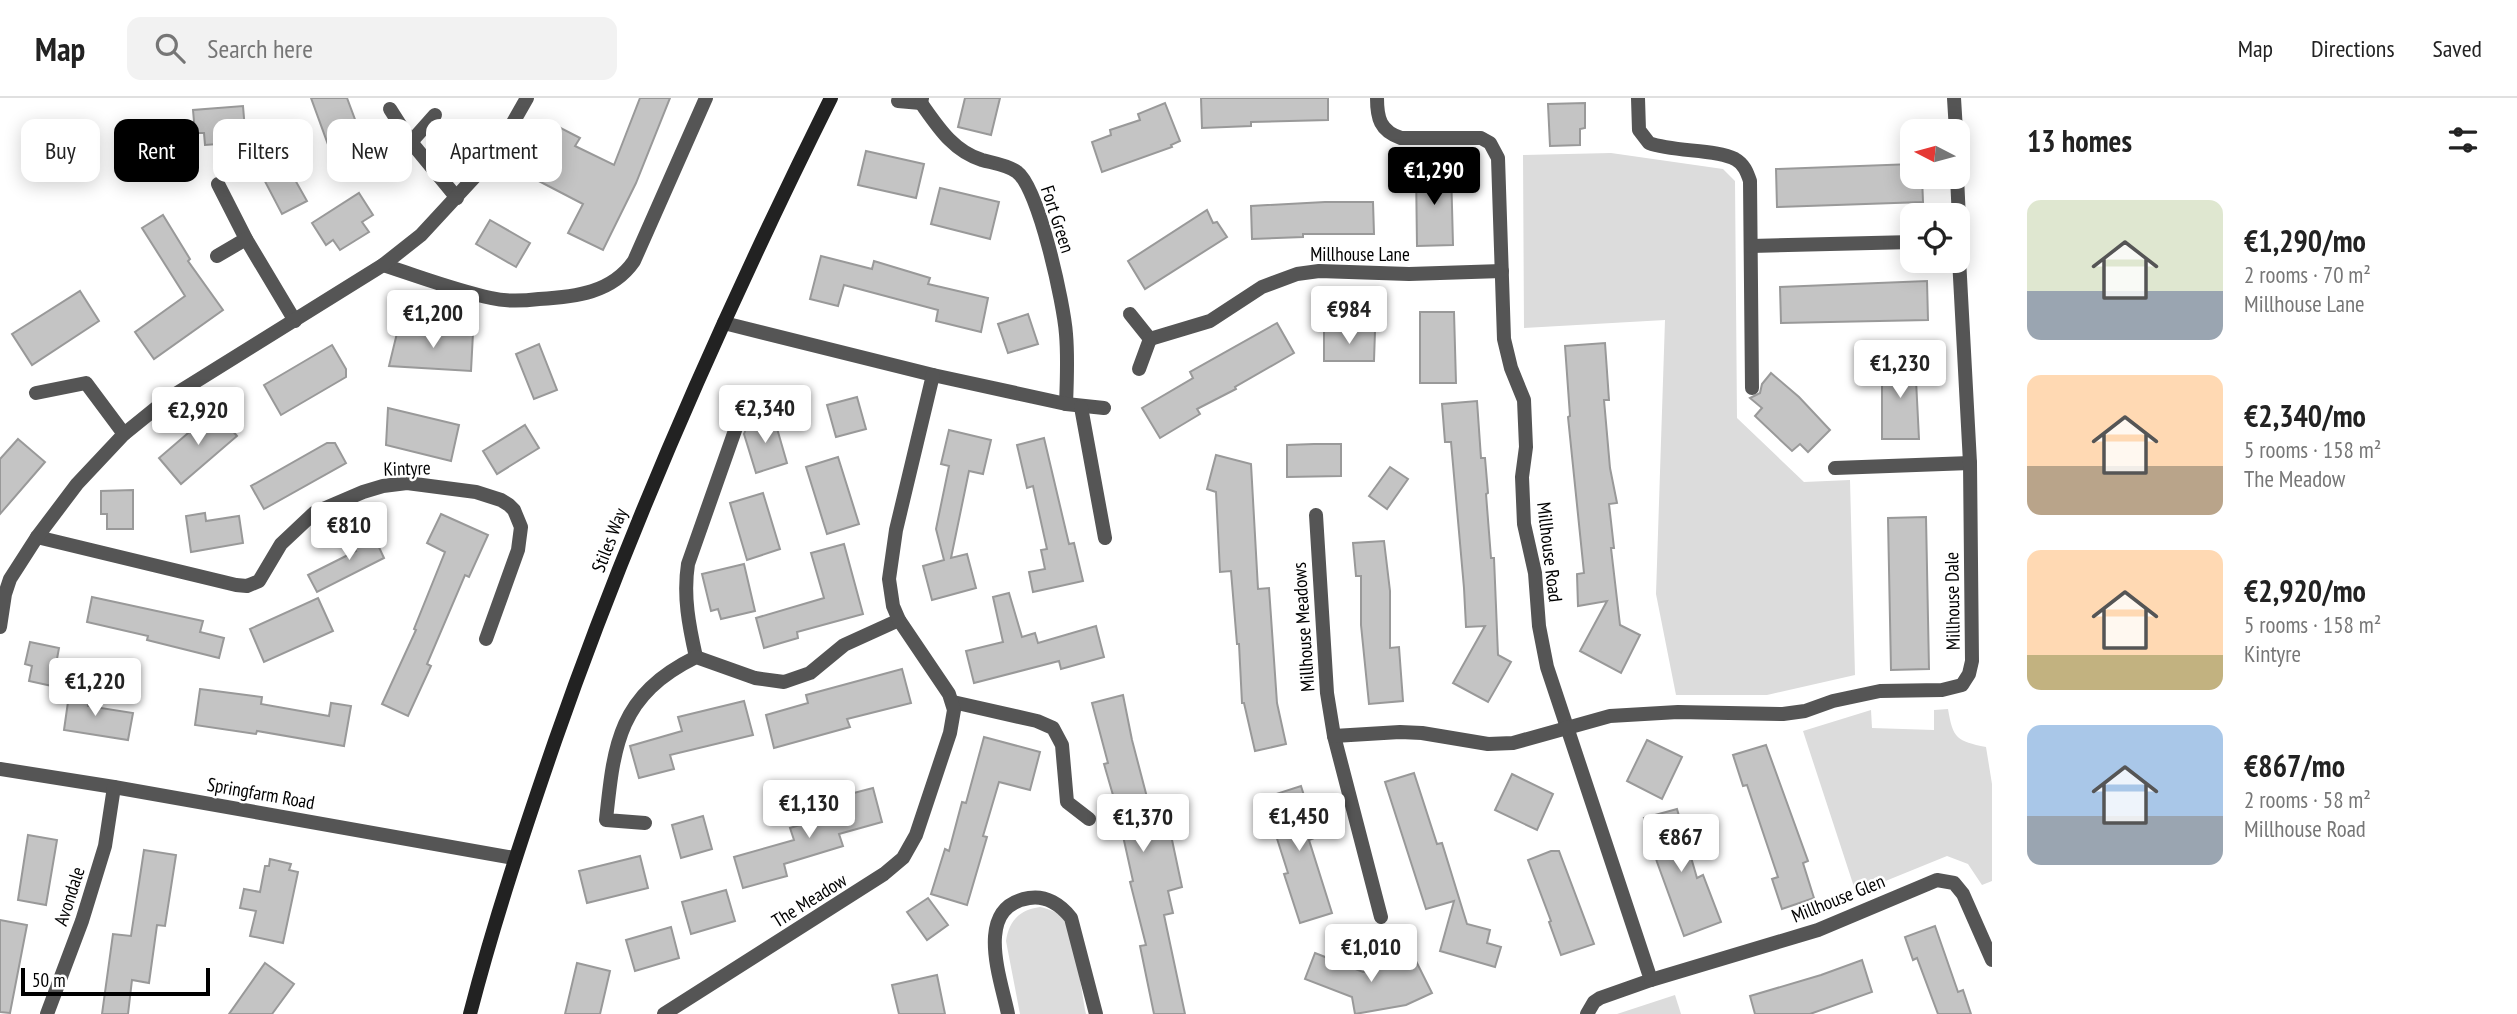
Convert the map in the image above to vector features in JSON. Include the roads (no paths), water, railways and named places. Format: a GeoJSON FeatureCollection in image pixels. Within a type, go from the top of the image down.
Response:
{"type":"FeatureCollection","features":[{"type":"Feature","properties":{"kind":"main road","name":"Stiles Way"},"geometry":{"type":"LineString","coordinates":[[470,1014],[514,858],[580,668],[647,496],[724,323],[831,98]]}},
{"type":"Feature","properties":{"kind":"street"},"geometry":{"type":"LineString","coordinates":[[0,627],[3,591],[10,579],[37,537],[77,484],[124,434],[166,400],[383,265],[421,235],[494,156],[527,98]]}},
{"type":"Feature","properties":{"kind":"street"},"geometry":{"type":"LineString","coordinates":[[383,265],[502,300],[572,297],[614,282],[626,273],[634,261],[706,98]]}},
{"type":"Feature","properties":{"kind":"street","name":"Millhouse Road"},"geometry":{"type":"LineString","coordinates":[[1377,98],[1379,122],[1384,130],[1392,135],[1401,138],[1481,138],[1495,150],[1499,168],[1506,354],[1524,400],[1524,524],[1535,573],[1539,626],[1547,667],[1651,980]]}},
{"type":"Feature","properties":{"kind":"street"},"geometry":{"type":"LineString","coordinates":[[1637,98],[1639,130],[1649,143],[1730,157],[1742,164],[1750,181],[1752,388]]}},
{"type":"Feature","properties":{"kind":"street"},"geometry":{"type":"LineString","coordinates":[[1954,98],[1955,119]]}},
{"type":"Feature","properties":{"kind":"street","name":"Fort Green"},"geometry":{"type":"LineString","coordinates":[[898,101],[922,100],[956,147],[980,159],[1014,170],[1026,183],[1038,211],[1063,312],[1068,349],[1066,404]]}},
{"type":"Feature","properties":{"kind":"street"},"geometry":{"type":"LineString","coordinates":[[390,109],[396,119]]}},
{"type":"Feature","properties":{"kind":"street"},"geometry":{"type":"LineString","coordinates":[[412,141],[435,115]]}},
{"type":"Feature","properties":{"kind":"street"},"geometry":{"type":"LineString","coordinates":[[412,143],[457,198]]}},
{"type":"Feature","properties":{"kind":"street"},"geometry":{"type":"LineString","coordinates":[[218,184],[246,239],[295,320]]}},
{"type":"Feature","properties":{"kind":"street"},"geometry":{"type":"LineString","coordinates":[[217,256],[246,239]]}},
{"type":"Feature","properties":{"kind":"street"},"geometry":{"type":"LineString","coordinates":[[1751,246],[1900,242]]}},
{"type":"Feature","properties":{"kind":"street","name":"Millhouse Lane"},"geometry":{"type":"LineString","coordinates":[[1150,339],[1210,321],[1262,287],[1308,271],[1409,274],[1502,271]]}},
{"type":"Feature","properties":{"kind":"street","name":"Millhouse Dale"},"geometry":{"type":"LineString","coordinates":[[1568,729],[1610,716],[1627,714],[1783,714],[1805,711],[1833,701],[1880,691],[1942,690],[1962,685],[1969,674],[1972,661],[1970,463],[1961,273]]}},
{"type":"Feature","properties":{"kind":"street"},"geometry":{"type":"LineString","coordinates":[[1130,314],[1150,339],[1139,369]]}},
{"type":"Feature","properties":{"kind":"street"},"geometry":{"type":"LineString","coordinates":[[724,323],[933,375],[1066,404],[1104,408]]}},
{"type":"Feature","properties":{"kind":"street"},"geometry":{"type":"LineString","coordinates":[[933,375],[892,548],[889,579],[893,606],[899,620],[953,702],[1037,722],[1053,729],[1062,745],[1067,802],[1089,819]]}},
{"type":"Feature","properties":{"kind":"street"},"geometry":{"type":"LineString","coordinates":[[36,393],[86,383],[124,434]]}},
{"type":"Feature","properties":{"kind":"street"},"geometry":{"type":"LineString","coordinates":[[696,657],[686,607],[685,580],[688,564],[745,402]]}},
{"type":"Feature","properties":{"kind":"street"},"geometry":{"type":"LineString","coordinates":[[1082,407],[1105,538]]}},
{"type":"Feature","properties":{"kind":"street"},"geometry":{"type":"LineString","coordinates":[[1835,468],[1970,463]]}},
{"type":"Feature","properties":{"kind":"street","name":"Kintyre"},"geometry":{"type":"LineString","coordinates":[[37,537],[247,586],[259,581],[281,544],[306,519],[363,492],[383,485],[407,483],[476,492],[509,505],[521,527],[518,550],[486,639]]}},
{"type":"Feature","properties":{"kind":"street","name":"Millhouse Meadows"},"geometry":{"type":"LineString","coordinates":[[1316,515],[1327,693],[1334,736],[1381,916]]}},
{"type":"Feature","properties":{"kind":"street"},"geometry":{"type":"LineString","coordinates":[[696,657],[755,678],[784,682],[810,673],[845,645],[899,620]]}},
{"type":"Feature","properties":{"kind":"street"},"geometry":{"type":"LineString","coordinates":[[645,823],[606,820],[615,748],[622,727],[644,696],[668,674],[696,657]]}},
{"type":"Feature","properties":{"kind":"street","name":"The Meadow"},"geometry":{"type":"LineString","coordinates":[[664,1014],[871,883],[903,858],[916,835],[950,733],[953,702]]}},
{"type":"Feature","properties":{"kind":"street"},"geometry":{"type":"LineString","coordinates":[[1334,736],[1400,732],[1488,744],[1513,743],[1568,729]]}},
{"type":"Feature","properties":{"kind":"street","name":"Springfarm Road"},"geometry":{"type":"LineString","coordinates":[[0,769],[114,786],[514,858]]}},
{"type":"Feature","properties":{"kind":"street","name":"Avondale"},"geometry":{"type":"LineString","coordinates":[[47,1014],[82,921],[101,859],[114,786]]}},
{"type":"Feature","properties":{"kind":"street","name":"Millhouse Glen"},"geometry":{"type":"LineString","coordinates":[[1651,980],[1818,930],[1937,880],[1954,883],[1963,894],[1992,960]]}},
{"type":"Feature","properties":{"kind":"street"},"geometry":{"type":"LineString","coordinates":[[1009,1014],[994,937],[1000,918],[1013,904],[1028,898],[1042,898],[1064,909],[1071,918],[1096,1014]]}},
{"type":"Feature","properties":{"kind":"street"},"geometry":{"type":"LineString","coordinates":[[1587,1014],[1594,1002],[1600,998],[1651,980]]}}]}
